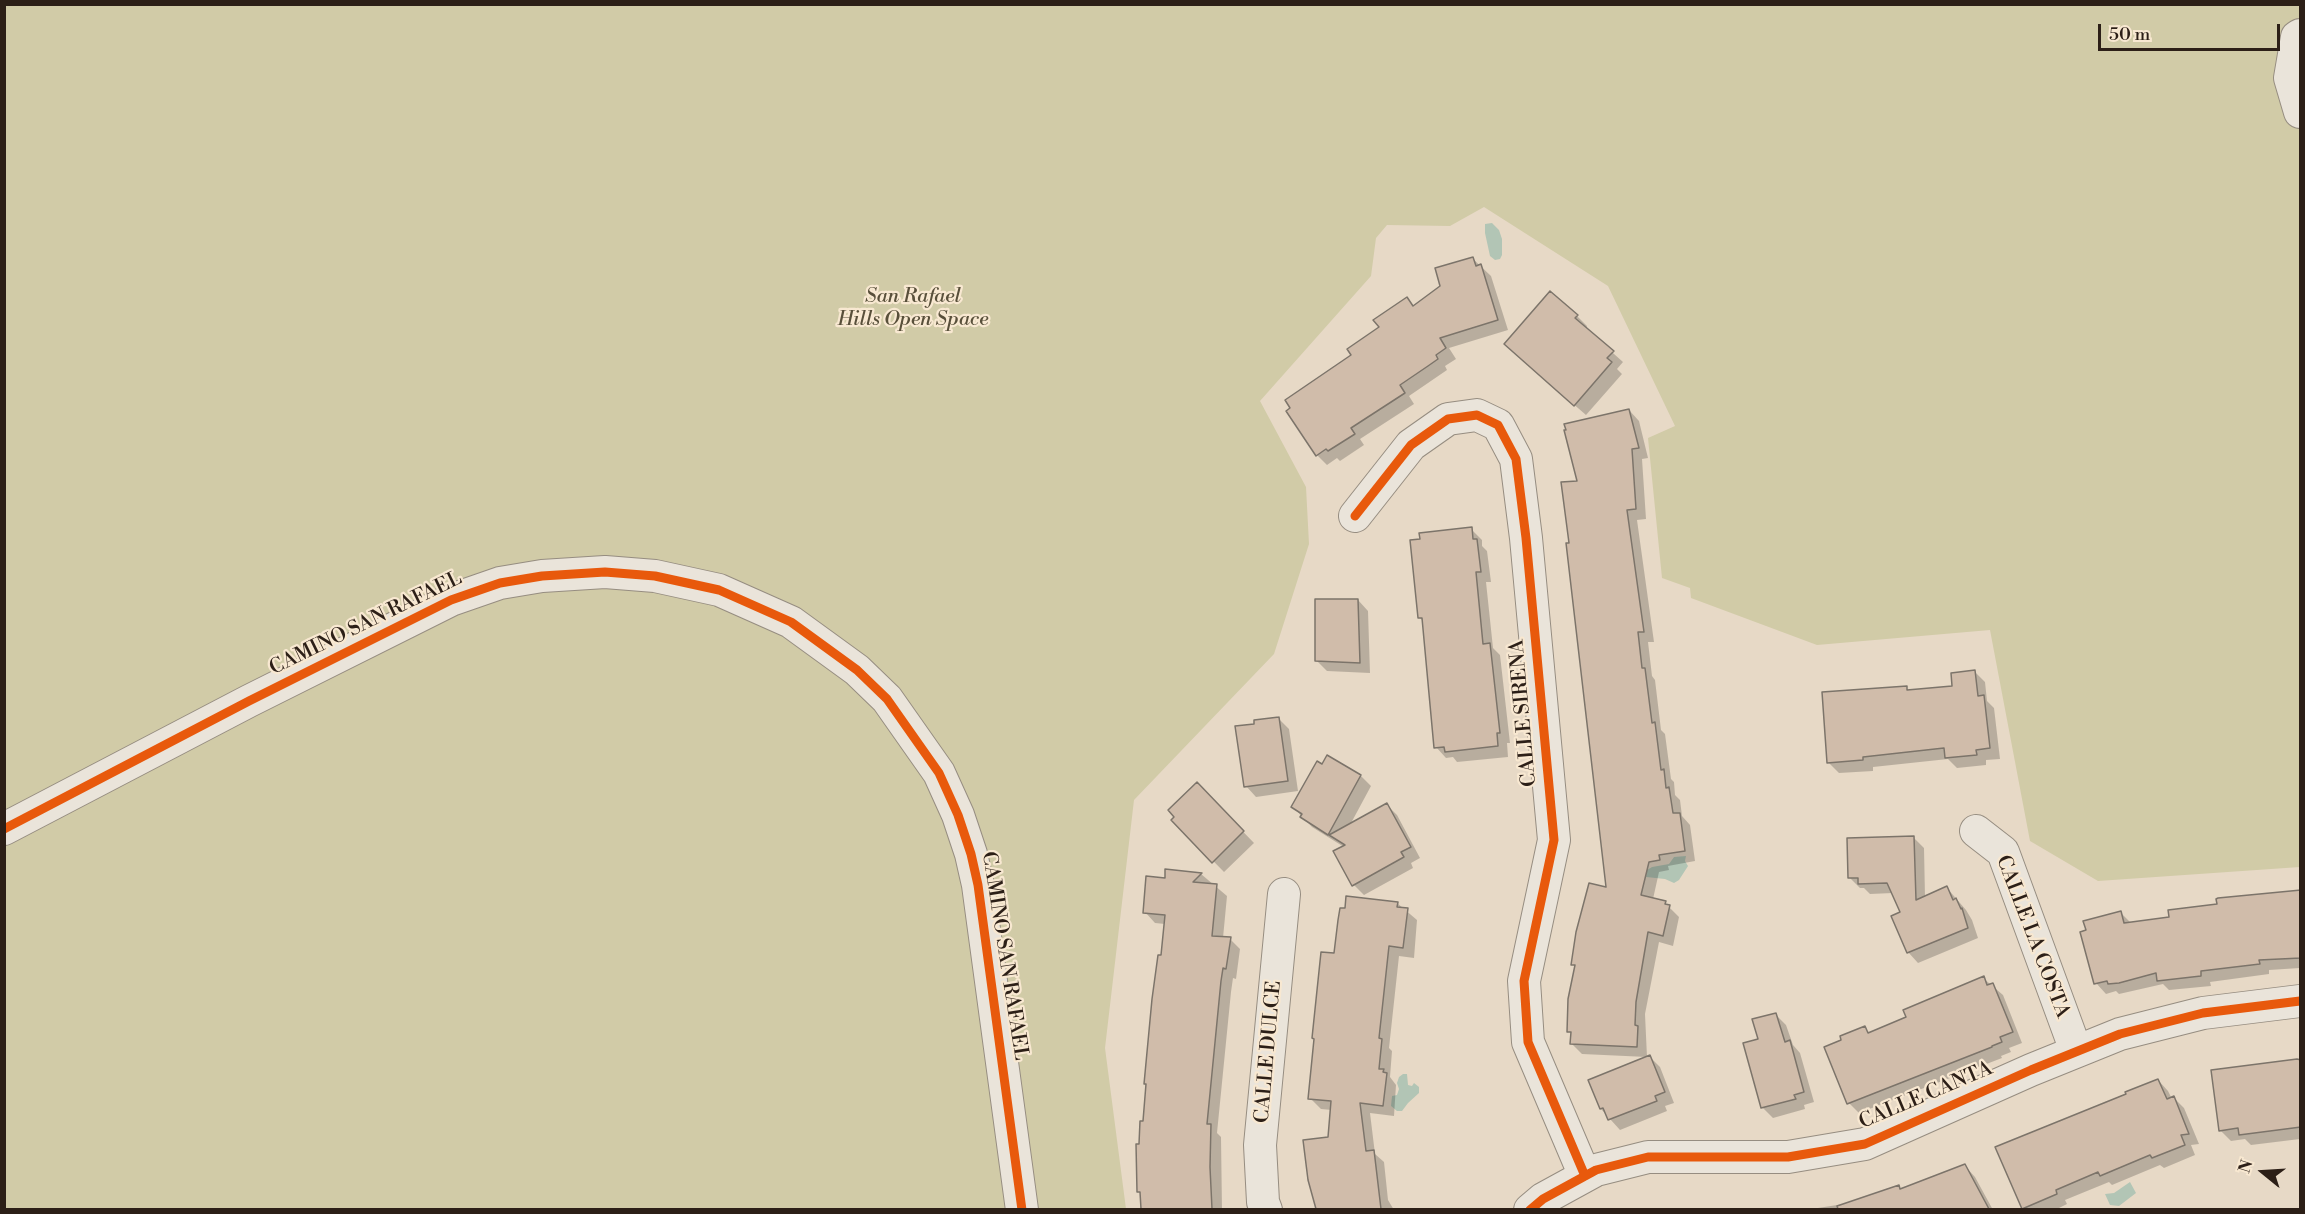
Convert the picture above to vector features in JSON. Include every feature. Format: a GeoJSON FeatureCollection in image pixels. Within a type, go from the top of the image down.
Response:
{"type":"FeatureCollection","features":[{"type":"Feature","properties":{"kind":"street"},"geometry":{"type":"LineString","coordinates":[[2301,35],[2296,38],[2290,78],[2301,112]]}},
{"type":"Feature","properties":{"kind":"street","name":"CALLE SIRENA"},"geometry":{"type":"LineString","coordinates":[[1355,516],[1411,445],[1448,419],[1477,415],[1498,425],[1516,459],[1526,538],[1554,840],[1524,981],[1528,1042],[1585,1176]]}},
{"type":"Feature","properties":{"kind":"street","name":"CAMINO SAN RAFAEL"},"geometry":{"type":"LineString","coordinates":[[4,829],[249,701],[451,600],[500,583],[542,576],[605,572],[655,576],[719,590],[791,622],[857,670],[887,699],[939,773],[972,854],[978,885],[1022,1209]]}},
{"type":"Feature","properties":{"kind":"street","name":"CALLE LA COSTA"},"geometry":{"type":"LineString","coordinates":[[1976,831],[2003,852],[2076,1052]]}},
{"type":"Feature","properties":{"kind":"street","name":"CALLE DULCE"},"geometry":{"type":"LineString","coordinates":[[1266,1209],[1263,1202],[1260,1145],[1284,894]]}},
{"type":"Feature","properties":{"kind":"street","name":"CALLE CANTA"},"geometry":{"type":"LineString","coordinates":[[1530,1209],[1543,1199],[1596,1170],[1648,1157],[1788,1157],[1865,1143],[2120,1034],[2203,1013],[2301,1001]]}},
{"type":"Feature","properties":{"kind":"green space","name":"San Rafael Hills Open Space"},"geometry":{"type":"Polygon","coordinates":[[[5,5],[2300,5],[2300,867],[2098,881],[2030,841],[1990,630],[1817,645],[1691,598],[1690,588],[1662,578],[1648,438],[1675,426],[1608,286],[1484,207],[1450,226],[1387,225],[1376,238],[1371,276],[1260,401],[1306,487],[1309,544],[1274,654],[1134,800],[1105,1048],[1126,1209],[5,1210],[5,5]]]}},
{"type":"Feature","properties":{"kind":"shaded area"},"geometry":{"type":"Polygon","coordinates":[[[1492,223],[1499,230],[1502,239],[1502,255],[1500,259],[1495,260],[1490,256],[1485,233],[1485,224],[1492,223]]]}},
{"type":"Feature","properties":{"kind":"shaded area"},"geometry":{"type":"Polygon","coordinates":[[[1686,856],[1685,861],[1688,866],[1679,880],[1674,883],[1665,879],[1646,877],[1647,870],[1652,867],[1669,864],[1674,857],[1686,856]]]}},
{"type":"Feature","properties":{"kind":"shaded area"},"geometry":{"type":"Polygon","coordinates":[[[1403,1074],[1407,1074],[1408,1085],[1412,1086],[1414,1083],[1419,1087],[1419,1093],[1402,1111],[1397,1111],[1391,1106],[1392,1096],[1397,1095],[1399,1089],[1397,1083],[1403,1074]]]}},
{"type":"Feature","properties":{"kind":"shaded area"},"geometry":{"type":"Polygon","coordinates":[[[2130,1182],[2136,1193],[2119,1206],[2110,1205],[2105,1194],[2114,1193],[2130,1182]]]}},
{"type":"Feature","properties":{"kind":"building"},"geometry":{"type":"Polygon","coordinates":[[[1473,257],[1476,266],[1481,264],[1498,320],[1440,338],[1446,348],[1436,355],[1438,359],[1400,385],[1405,393],[1351,428],[1355,434],[1316,456],[1286,411],[1290,408],[1285,400],[1351,355],[1347,349],[1379,327],[1373,320],[1407,297],[1413,306],[1440,286],[1435,268],[1473,257]]]}},
{"type":"Feature","properties":{"kind":"building"},"geometry":{"type":"Polygon","coordinates":[[[1550,291],[1578,315],[1575,318],[1614,351],[1607,358],[1612,362],[1574,406],[1504,344],[1550,291]]]}},
{"type":"Feature","properties":{"kind":"building"},"geometry":{"type":"Polygon","coordinates":[[[1629,409],[1639,448],[1632,449],[1636,509],[1627,510],[1644,632],[1638,632],[1642,668],[1645,668],[1661,770],[1664,769],[1666,788],[1669,787],[1673,813],[1680,813],[1685,851],[1659,855],[1660,860],[1649,862],[1641,895],[1666,901],[1665,904],[1670,905],[1663,936],[1648,932],[1636,1002],[1637,1047],[1570,1044],[1571,1032],[1567,1032],[1568,999],[1575,965],[1571,965],[1576,932],[1589,883],[1606,887],[1566,543],[1569,543],[1561,482],[1577,481],[1564,424],[1629,409]]]}},
{"type":"Feature","properties":{"kind":"building"},"geometry":{"type":"Polygon","coordinates":[[[1472,527],[1473,539],[1477,539],[1481,572],[1476,572],[1483,644],[1490,643],[1500,733],[1497,733],[1498,746],[1445,752],[1444,747],[1434,748],[1422,618],[1418,618],[1410,540],[1420,539],[1419,533],[1472,527]]]}},
{"type":"Feature","properties":{"kind":"building"},"geometry":{"type":"Polygon","coordinates":[[[1315,599],[1358,599],[1360,663],[1315,661],[1315,599]]]}},
{"type":"Feature","properties":{"kind":"building"},"geometry":{"type":"Polygon","coordinates":[[[1975,670],[1978,696],[1984,695],[1990,748],[1976,750],[1977,755],[1945,758],[1944,748],[1827,763],[1822,692],[1907,686],[1907,690],[1952,686],[1951,673],[1975,670]]]}},
{"type":"Feature","properties":{"kind":"building"},"geometry":{"type":"Polygon","coordinates":[[[1279,717],[1288,781],[1244,787],[1235,726],[1254,724],[1254,720],[1279,717]]]}},
{"type":"Feature","properties":{"kind":"building"},"geometry":{"type":"Polygon","coordinates":[[[1327,755],[1361,775],[1328,835],[1300,817],[1302,814],[1291,807],[1317,761],[1322,764],[1327,755]]]}},
{"type":"Feature","properties":{"kind":"building"},"geometry":{"type":"Polygon","coordinates":[[[1197,782],[1244,831],[1212,863],[1171,820],[1174,817],[1168,810],[1197,782]]]}},
{"type":"Feature","properties":{"kind":"building"},"geometry":{"type":"Polygon","coordinates":[[[1387,803],[1411,847],[1401,852],[1404,857],[1352,886],[1333,851],[1345,845],[1329,835],[1387,803]]]}},
{"type":"Feature","properties":{"kind":"building"},"geometry":{"type":"Polygon","coordinates":[[[1914,836],[1916,900],[1947,886],[1953,900],[1956,898],[1962,908],[1968,928],[1907,953],[1891,916],[1900,912],[1887,883],[1858,884],[1858,878],[1848,878],[1847,838],[1914,836]]]}},
{"type":"Feature","properties":{"kind":"building"},"geometry":{"type":"Polygon","coordinates":[[[1165,869],[1202,873],[1193,882],[1217,884],[1212,936],[1231,937],[1226,969],[1223,968],[1221,981],[1207,1124],[1211,1124],[1212,1209],[1141,1209],[1140,1192],[1137,1192],[1136,1144],[1139,1144],[1140,1121],[1143,1121],[1152,999],[1158,955],[1161,955],[1165,915],[1143,913],[1146,876],[1165,878],[1165,869]]]}},
{"type":"Feature","properties":{"kind":"building"},"geometry":{"type":"Polygon","coordinates":[[[2301,890],[2301,958],[2259,960],[2260,964],[2201,971],[2201,976],[2157,981],[2156,973],[2119,983],[2108,984],[2107,981],[2094,984],[2080,932],[2086,930],[2083,921],[2121,911],[2124,923],[2169,917],[2168,910],[2217,904],[2216,899],[2218,898],[2301,890]]]}},
{"type":"Feature","properties":{"kind":"building"},"geometry":{"type":"Polygon","coordinates":[[[1346,896],[1398,902],[1397,907],[1408,908],[1403,948],[1389,946],[1379,1038],[1382,1039],[1379,1069],[1384,1069],[1383,1072],[1387,1073],[1383,1106],[1360,1103],[1366,1151],[1374,1150],[1381,1209],[1316,1209],[1308,1180],[1303,1140],[1328,1137],[1331,1101],[1308,1099],[1314,1039],[1312,1038],[1321,952],[1334,953],[1340,908],[1345,908],[1346,896]]]}},
{"type":"Feature","properties":{"kind":"building"},"geometry":{"type":"Polygon","coordinates":[[[1984,976],[1987,985],[1993,983],[2013,1032],[2000,1037],[2002,1042],[1992,1047],[1847,1104],[1824,1047],[1841,1040],[1840,1036],[1865,1026],[1868,1033],[1906,1017],[1903,1010],[1984,976]]]}},
{"type":"Feature","properties":{"kind":"building"},"geometry":{"type":"Polygon","coordinates":[[[1776,1013],[1785,1042],[1790,1040],[1804,1092],[1794,1095],[1796,1099],[1761,1108],[1743,1043],[1758,1039],[1752,1019],[1776,1013]]]}},
{"type":"Feature","properties":{"kind":"building"},"geometry":{"type":"Polygon","coordinates":[[[1650,1055],[1665,1092],[1655,1096],[1657,1101],[1608,1120],[1603,1108],[1600,1109],[1588,1080],[1650,1055]]]}},
{"type":"Feature","properties":{"kind":"building"},"geometry":{"type":"Polygon","coordinates":[[[2301,1060],[2301,1127],[2239,1135],[2238,1128],[2219,1131],[2211,1070],[2301,1060]]]}},
{"type":"Feature","properties":{"kind":"building"},"geometry":{"type":"Polygon","coordinates":[[[2158,1079],[2167,1099],[2174,1096],[2189,1134],[2181,1135],[2185,1145],[2152,1158],[2150,1155],[2100,1176],[2098,1172],[2056,1190],[2057,1194],[2022,1209],[1995,1147],[2158,1079]]]}},
{"type":"Feature","properties":{"kind":"building"},"geometry":{"type":"Polygon","coordinates":[[[1965,1164],[1989,1209],[1838,1209],[1837,1206],[1899,1185],[1900,1189],[1965,1164]]]}},
{"type":"Feature","properties":{"kind":"cycle path"},"geometry":{"type":"LineString","coordinates":[[1355,516],[1411,445],[1448,419],[1477,415],[1498,425],[1516,459],[1526,538],[1554,840],[1524,981],[1528,1042],[1585,1176]]}},
{"type":"Feature","properties":{"kind":"cycle path"},"geometry":{"type":"LineString","coordinates":[[4,829],[249,701],[451,600],[500,583],[542,576],[605,572],[655,576],[719,590],[791,622],[857,670],[887,699],[939,773],[958,815],[978,885],[1022,1210]]}},
{"type":"Feature","properties":{"kind":"cycle path"},"geometry":{"type":"LineString","coordinates":[[1530,1210],[1543,1199],[1596,1170],[1648,1157],[1788,1157],[1865,1144],[2031,1070],[2120,1034],[2203,1013],[2300,1001]]}}]}
